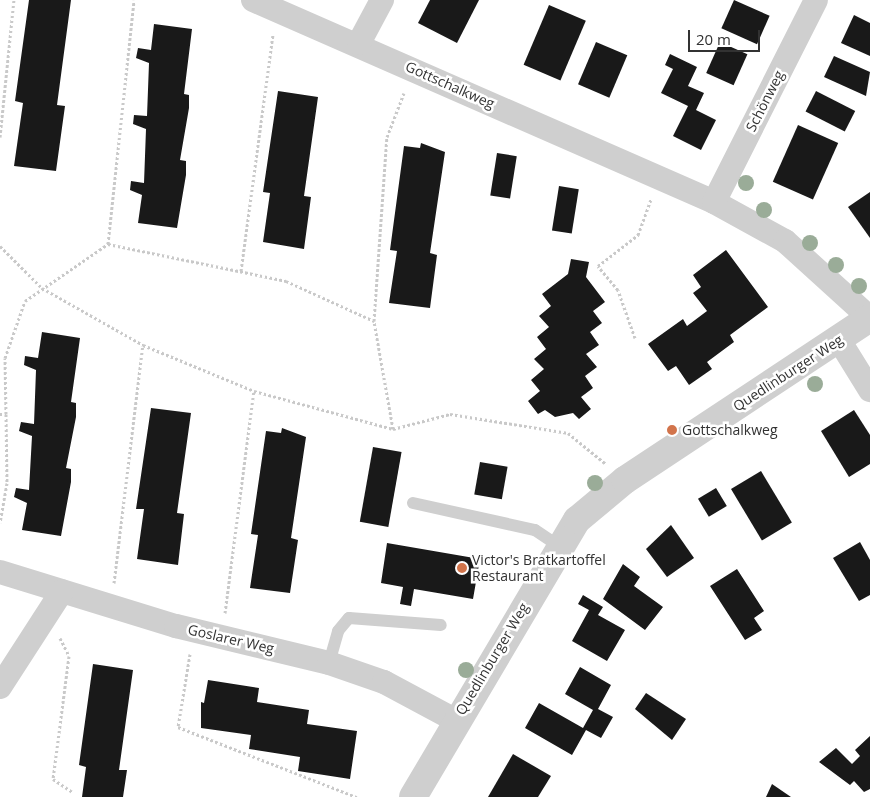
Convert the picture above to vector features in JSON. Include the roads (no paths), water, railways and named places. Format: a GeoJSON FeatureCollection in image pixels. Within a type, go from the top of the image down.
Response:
{"type":"FeatureCollection","features":[{"type":"Feature","properties":{"kind":"street","name":"Gottschalkweg"},"geometry":{"type":"LineString","coordinates":[[254,0],[359,44],[714,202],[785,241],[870,318]]}},
{"type":"Feature","properties":{"kind":"street"},"geometry":{"type":"LineString","coordinates":[[359,44],[382,0]]}},
{"type":"Feature","properties":{"kind":"street","name":"Schönweg"},"geometry":{"type":"LineString","coordinates":[[714,202],[816,0]]}},
{"type":"Feature","properties":{"kind":"street","name":"Quedlinburger Weg"},"geometry":{"type":"LineString","coordinates":[[413,797],[455,720],[576,520],[625,480],[870,318]]}},
{"type":"Feature","properties":{"kind":"street"},"geometry":{"type":"LineString","coordinates":[[839,340],[870,390]]}},
{"type":"Feature","properties":{"kind":"street","name":"Goslarer Weg"},"geometry":{"type":"LineString","coordinates":[[0,572],[194,630],[329,663],[384,682],[455,720]]}},
{"type":"Feature","properties":{"kind":"street"},"geometry":{"type":"LineString","coordinates":[[0,686],[62,591]]}},
{"type":"Feature","properties":{"kind":"lane"},"geometry":{"type":"LineString","coordinates":[[413,503],[535,530],[560,547]]}},
{"type":"Feature","properties":{"kind":"lane"},"geometry":{"type":"LineString","coordinates":[[329,663],[338,631],[349,618],[442,626]]}},
{"type":"Feature","properties":{"kind":"place","name":"Gottschalkweg"},"geometry":{"type":"Point","coordinates":[672,430]}},
{"type":"Feature","properties":{"kind":"place","name":"Victor's Bratkartoffel Restaurant"},"geometry":{"type":"Point","coordinates":[462,568]}}]}
